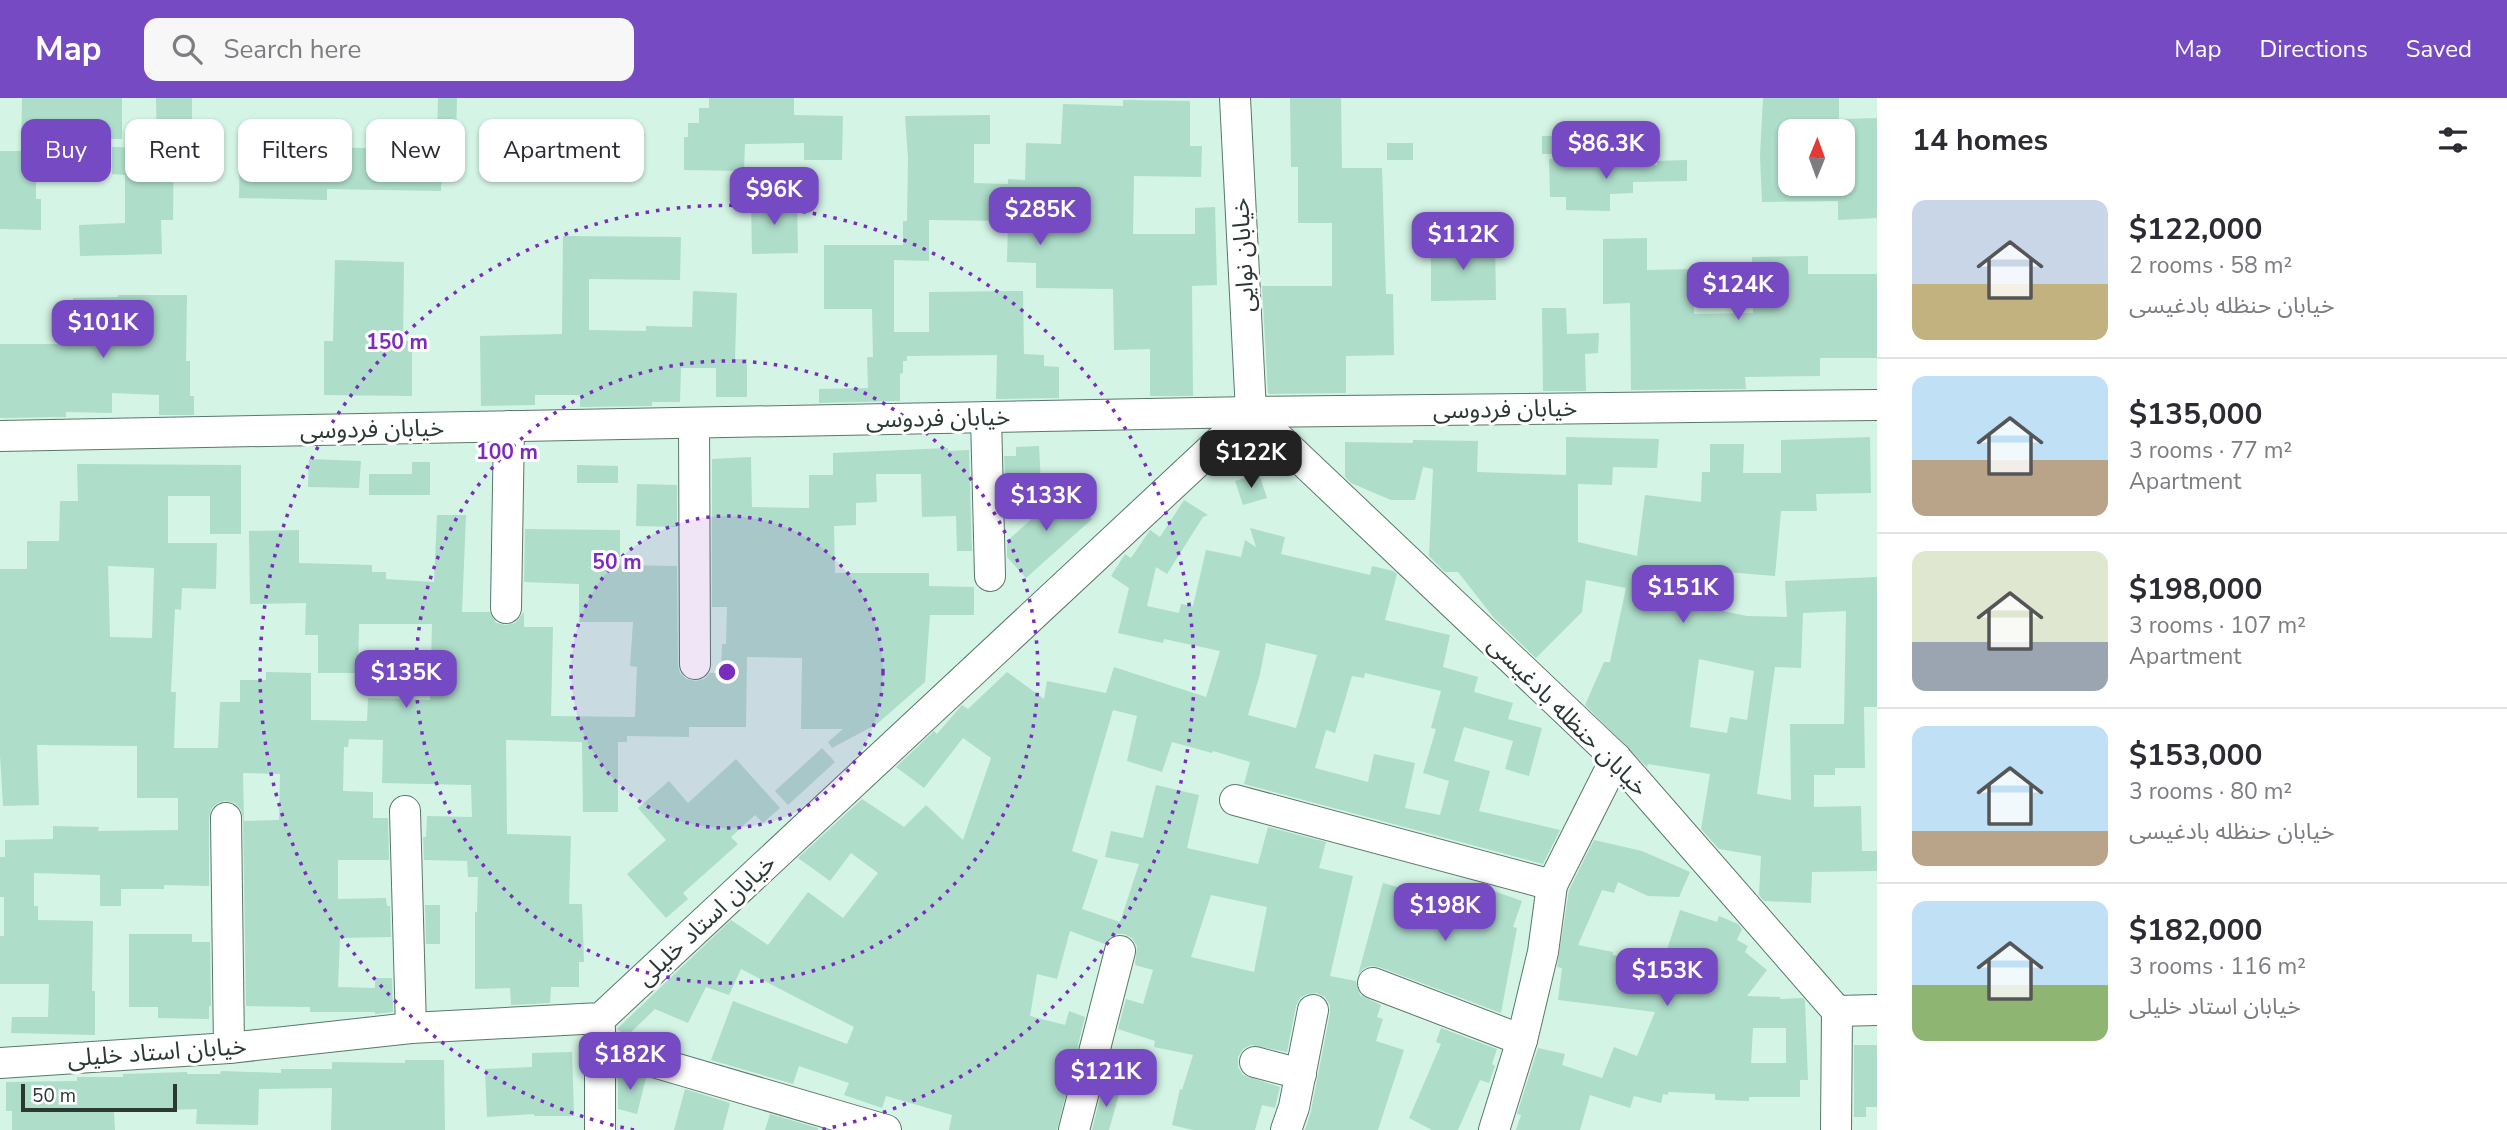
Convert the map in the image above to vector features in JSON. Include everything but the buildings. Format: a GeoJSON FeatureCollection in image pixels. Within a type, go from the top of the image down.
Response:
{"type":"FeatureCollection","features":[{"type":"Feature","properties":{"kind":"street","name":"خیابان نوایی"},"geometry":{"type":"LineString","coordinates":[[1235,98],[1251,412]]}},
{"type":"Feature","properties":{"kind":"street","name":"خیابان فردوسی"},"geometry":{"type":"LineString","coordinates":[[0,436],[1251,412],[1877,405]]}},
{"type":"Feature","properties":{"kind":"street","name":"خیابان حنظله بادغیسی"},"geometry":{"type":"LineString","coordinates":[[1251,412],[1616,758],[1837,1011]]}},
{"type":"Feature","properties":{"kind":"street","name":"خیابان استاد خلیلی"},"geometry":{"type":"LineString","coordinates":[[0,1063],[229,1048],[411,1028],[600,1032],[1251,412]]}},
{"type":"Feature","properties":{"kind":"street"},"geometry":{"type":"LineString","coordinates":[[985,417],[990,576]]}},
{"type":"Feature","properties":{"kind":"street"},"geometry":{"type":"LineString","coordinates":[[694,423],[695,664]]}},
{"type":"Feature","properties":{"kind":"street"},"geometry":{"type":"LineString","coordinates":[[506,608],[509,426]]}},
{"type":"Feature","properties":{"kind":"street"},"geometry":{"type":"LineString","coordinates":[[1494,1130],[1522,1040],[1543,953],[1552,885],[1616,758]]}},
{"type":"Feature","properties":{"kind":"street"},"geometry":{"type":"LineString","coordinates":[[1235,800],[1552,885]]}},
{"type":"Feature","properties":{"kind":"street"},"geometry":{"type":"LineString","coordinates":[[405,811],[411,1028]]}},
{"type":"Feature","properties":{"kind":"street"},"geometry":{"type":"LineString","coordinates":[[226,818],[229,1048]]}},
{"type":"Feature","properties":{"kind":"street"},"geometry":{"type":"LineString","coordinates":[[1074,1130],[1120,951]]}},
{"type":"Feature","properties":{"kind":"street"},"geometry":{"type":"LineString","coordinates":[[1373,983],[1522,1040]]}},
{"type":"Feature","properties":{"kind":"street"},"geometry":{"type":"LineString","coordinates":[[1286,1130],[1294,1107],[1313,1010]]}},
{"type":"Feature","properties":{"kind":"street"},"geometry":{"type":"LineString","coordinates":[[1836,1130],[1837,1011],[1877,1010]]}},
{"type":"Feature","properties":{"kind":"street"},"geometry":{"type":"LineString","coordinates":[[600,1130],[600,1032],[886,1130]]}},
{"type":"Feature","properties":{"kind":"street"},"geometry":{"type":"LineString","coordinates":[[1255,1062],[1301,1074]]}}]}
